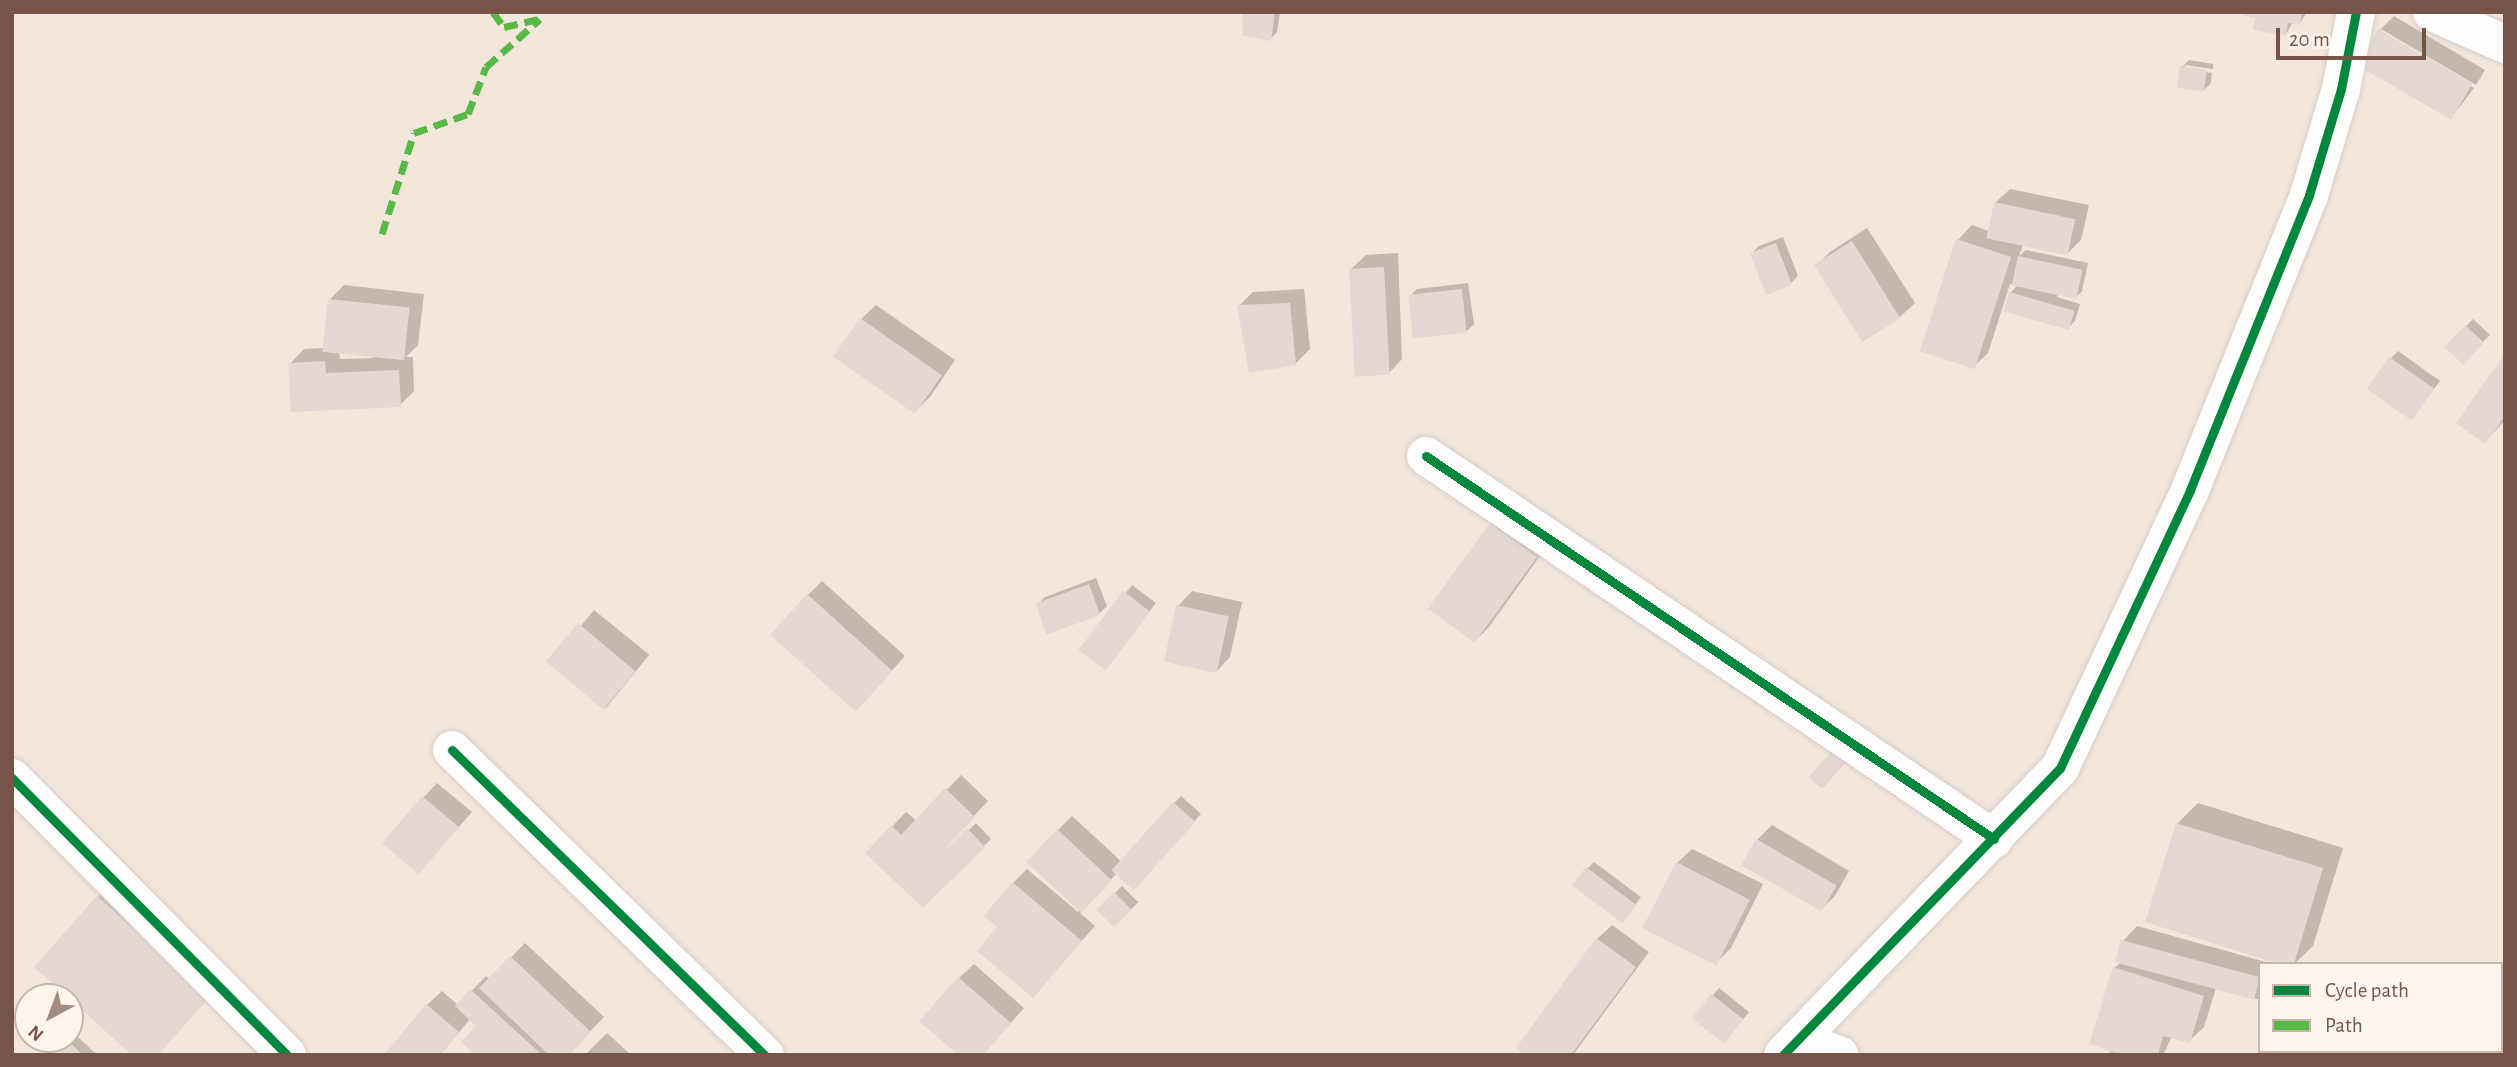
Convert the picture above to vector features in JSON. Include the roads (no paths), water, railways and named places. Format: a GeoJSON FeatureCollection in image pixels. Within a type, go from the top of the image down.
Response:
{"type":"FeatureCollection","features":[{"type":"Feature","properties":{"kind":"street"},"geometry":{"type":"LineString","coordinates":[[1790,1047],[2060,768],[2190,490],[2309,195],[2342,89],[2356,12]]}},
{"type":"Feature","properties":{"kind":"street"},"geometry":{"type":"LineString","coordinates":[[2432,12],[2505,44]]}},
{"type":"Feature","properties":{"kind":"street"},"geometry":{"type":"LineString","coordinates":[[1426,456],[1994,839]]}},
{"type":"Feature","properties":{"kind":"street"},"geometry":{"type":"LineString","coordinates":[[452,750],[765,1055]]}},
{"type":"Feature","properties":{"kind":"street"},"geometry":{"type":"LineString","coordinates":[[12,778],[287,1055]]}},
{"type":"Feature","properties":{"kind":"street"},"geometry":{"type":"LineString","coordinates":[[1790,1047],[1839,1055]]}}]}
